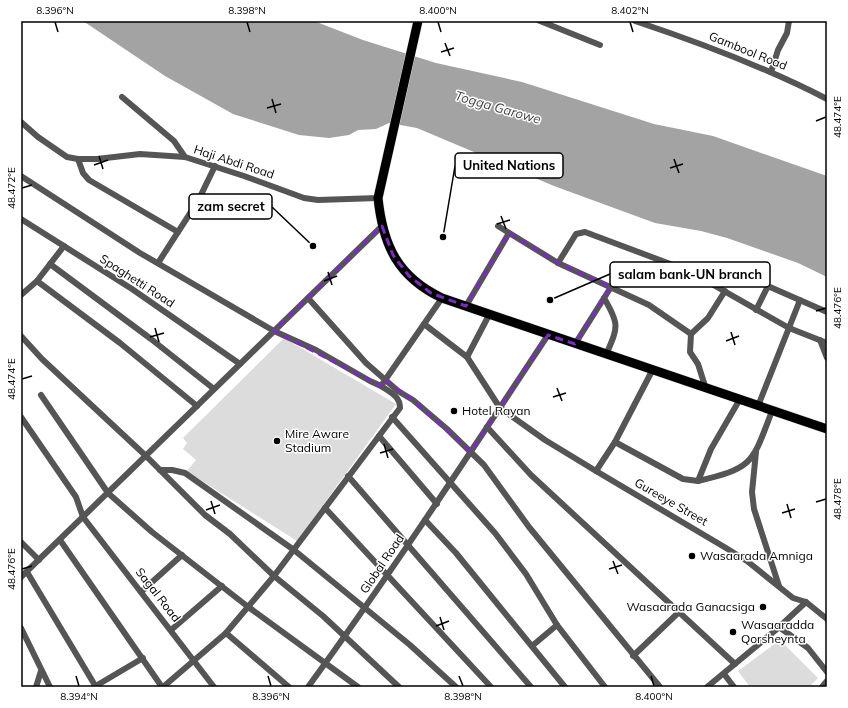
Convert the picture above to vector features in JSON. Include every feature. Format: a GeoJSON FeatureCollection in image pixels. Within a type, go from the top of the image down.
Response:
{"type":"FeatureCollection","features":[{"type":"Feature","properties":{"kind":"main road"},"geometry":{"type":"LineString","coordinates":[[418,21],[392,130],[378,198],[382,226],[386,240],[400,266],[421,286],[442,298],[652,371],[827,429]]}},
{"type":"Feature","properties":{"kind":"street"},"geometry":{"type":"LineString","coordinates":[[540,21],[600,44]]}},
{"type":"Feature","properties":{"kind":"street","name":"Gambool Road"},"geometry":{"type":"LineString","coordinates":[[635,21],[732,55],[827,99]]}},
{"type":"Feature","properties":{"kind":"street"},"geometry":{"type":"LineString","coordinates":[[771,72],[778,50],[790,22]]}},
{"type":"Feature","properties":{"kind":"street"},"geometry":{"type":"LineString","coordinates":[[122,97],[174,141],[185,157]]}},
{"type":"Feature","properties":{"kind":"street","name":"Haji Abdi Road"},"geometry":{"type":"LineString","coordinates":[[21,122],[54,149],[67,157],[78,159],[97,159],[140,154],[185,157],[304,198],[318,200],[378,198]]}},
{"type":"Feature","properties":{"kind":"street"},"geometry":{"type":"LineString","coordinates":[[78,159],[83,173],[89,180],[178,232]]}},
{"type":"Feature","properties":{"kind":"street"},"geometry":{"type":"LineString","coordinates":[[158,263],[198,201],[214,166]]}},
{"type":"Feature","properties":{"kind":"street"},"geometry":{"type":"LineString","coordinates":[[21,176],[158,263],[274,331],[316,350],[370,381],[383,383],[413,400],[484,465],[529,527],[633,656],[660,687]]}},
{"type":"Feature","properties":{"kind":"street","name":"Spaghetti Road"},"geometry":{"type":"LineString","coordinates":[[21,219],[132,289],[240,364]]}},
{"type":"Feature","properties":{"kind":"street"},"geometry":{"type":"LineString","coordinates":[[21,577],[382,226]]}},
{"type":"Feature","properties":{"kind":"street"},"geometry":{"type":"LineString","coordinates":[[498,226],[558,264],[649,304],[691,334]]}},
{"type":"Feature","properties":{"kind":"street"},"geometry":{"type":"LineString","coordinates":[[558,264],[576,234],[585,232],[688,271],[789,328],[827,343]]}},
{"type":"Feature","properties":{"kind":"street"},"geometry":{"type":"LineString","coordinates":[[466,306],[509,233]]}},
{"type":"Feature","properties":{"kind":"street"},"geometry":{"type":"LineString","coordinates":[[21,295],[37,280],[64,246]]}},
{"type":"Feature","properties":{"kind":"street"},"geometry":{"type":"LineString","coordinates":[[50,264],[151,339],[214,390]]}},
{"type":"Feature","properties":{"kind":"street"},"geometry":{"type":"LineString","coordinates":[[37,280],[120,343],[197,406]]}},
{"type":"Feature","properties":{"kind":"street"},"geometry":{"type":"LineString","coordinates":[[575,344],[611,287]]}},
{"type":"Feature","properties":{"kind":"street"},"geometry":{"type":"LineString","coordinates":[[756,310],[767,288],[770,287],[827,312]]}},
{"type":"Feature","properties":{"kind":"street"},"geometry":{"type":"LineString","coordinates":[[706,389],[698,364],[690,352],[691,334],[708,318],[725,291]]}},
{"type":"Feature","properties":{"kind":"street"},"geometry":{"type":"LineString","coordinates":[[60,540],[162,687],[226,633],[247,606],[274,576],[400,408],[400,402],[396,396],[308,298]]}},
{"type":"Feature","properties":{"kind":"street"},"geometry":{"type":"LineString","coordinates":[[383,383],[442,298]]}},
{"type":"Feature","properties":{"kind":"street"},"geometry":{"type":"LineString","coordinates":[[604,298],[614,315],[616,323],[616,331],[606,355]]}},
{"type":"Feature","properties":{"kind":"street"},"geometry":{"type":"LineString","coordinates":[[758,406],[800,300]]}},
{"type":"Feature","properties":{"kind":"street"},"geometry":{"type":"LineString","coordinates":[[468,357],[489,315]]}},
{"type":"Feature","properties":{"kind":"street"},"geometry":{"type":"LineString","coordinates":[[424,324],[468,357],[500,408]]}},
{"type":"Feature","properties":{"kind":"street","name":"Global Road"},"geometry":{"type":"LineString","coordinates":[[308,687],[346,637],[387,574],[451,484],[548,335]]}},
{"type":"Feature","properties":{"kind":"street"},"geometry":{"type":"LineString","coordinates":[[21,336],[42,360],[146,456],[206,515],[230,534],[274,576],[346,637],[399,687]]}},
{"type":"Feature","properties":{"kind":"street"},"geometry":{"type":"LineString","coordinates":[[820,340],[827,358]]}},
{"type":"Feature","properties":{"kind":"street"},"geometry":{"type":"LineString","coordinates":[[596,471],[615,442],[652,371]]}},
{"type":"Feature","properties":{"kind":"street"},"geometry":{"type":"LineString","coordinates":[[41,395],[108,493],[152,532],[247,606],[358,687]]}},
{"type":"Feature","properties":{"kind":"street"},"geometry":{"type":"LineString","coordinates":[[698,481],[711,449],[740,399]]}},
{"type":"Feature","properties":{"kind":"street","name":"Gureeye Street"},"geometry":{"type":"LineString","coordinates":[[500,408],[545,440],[726,548],[780,586],[793,598],[806,602],[827,619]]}},
{"type":"Feature","properties":{"kind":"street"},"geometry":{"type":"LineString","coordinates":[[772,411],[756,452],[752,492],[754,509],[780,586]]}},
{"type":"Feature","properties":{"kind":"street","name":"Sagal Road"},"geometry":{"type":"LineString","coordinates":[[21,417],[76,497],[83,517],[214,687]]}},
{"type":"Feature","properties":{"kind":"street"},"geometry":{"type":"LineString","coordinates":[[392,417],[495,533],[526,574],[557,625],[604,687]]}},
{"type":"Feature","properties":{"kind":"street"},"geometry":{"type":"LineString","coordinates":[[487,427],[531,475],[735,664]]}},
{"type":"Feature","properties":{"kind":"street"},"geometry":{"type":"LineString","coordinates":[[379,436],[437,504]]}},
{"type":"Feature","properties":{"kind":"street"},"geometry":{"type":"LineString","coordinates":[[615,442],[683,479],[698,481],[732,472],[749,461],[756,452]]}},
{"type":"Feature","properties":{"kind":"street"},"geometry":{"type":"LineString","coordinates":[[160,470],[172,470],[185,473],[294,550],[410,646],[456,687]]}},
{"type":"Feature","properties":{"kind":"street"},"geometry":{"type":"LineString","coordinates":[[348,476],[409,544],[531,687]]}},
{"type":"Feature","properties":{"kind":"street"},"geometry":{"type":"LineString","coordinates":[[325,508],[491,687]]}},
{"type":"Feature","properties":{"kind":"street"},"geometry":{"type":"LineString","coordinates":[[426,520],[456,553],[565,687]]}},
{"type":"Feature","properties":{"kind":"street"},"geometry":{"type":"LineString","coordinates":[[21,542],[39,560]]}},
{"type":"Feature","properties":{"kind":"street"},"geometry":{"type":"LineString","coordinates":[[141,592],[182,555]]}},
{"type":"Feature","properties":{"kind":"street"},"geometry":{"type":"LineString","coordinates":[[27,572],[95,687],[143,658]]}},
{"type":"Feature","properties":{"kind":"street"},"geometry":{"type":"LineString","coordinates":[[171,630],[222,586]]}},
{"type":"Feature","properties":{"kind":"street"},"geometry":{"type":"LineString","coordinates":[[707,687],[779,627],[806,602]]}},
{"type":"Feature","properties":{"kind":"street"},"geometry":{"type":"LineString","coordinates":[[633,656],[680,612]]}},
{"type":"Feature","properties":{"kind":"street"},"geometry":{"type":"LineString","coordinates":[[532,646],[557,625]]}},
{"type":"Feature","properties":{"kind":"street"},"geometry":{"type":"LineString","coordinates":[[779,627],[808,648],[827,672]]}},
{"type":"Feature","properties":{"kind":"street"},"geometry":{"type":"LineString","coordinates":[[21,628],[50,687]]}},
{"type":"Feature","properties":{"kind":"street"},"geometry":{"type":"LineString","coordinates":[[226,633],[289,687]]}},
{"type":"Feature","properties":{"kind":"street"},"geometry":{"type":"LineString","coordinates":[[36,687],[41,671]]}},
{"type":"Feature","properties":{"kind":"street"},"geometry":{"type":"LineString","coordinates":[[724,674],[734,687]]}},
{"type":"Feature","properties":{"kind":"street"},"geometry":{"type":"LineString","coordinates":[[822,687],[827,681]]}},
{"type":"Feature","properties":{"kind":"highlighted area"},"geometry":{"type":"Polygon","coordinates":[[[382,226],[393,255],[409,276],[431,293],[466,306],[509,233],[558,263],[611,287],[575,344],[548,335],[471,452],[413,400],[385,380],[381,386],[274,331],[382,226]]]}},
{"type":"Feature","properties":{"kind":"shaded area","name":"Mire Aware Stadium"},"geometry":{"type":"Polygon","coordinates":[[[284,338],[396,404],[297,541],[187,471],[196,460],[183,449],[187,443],[183,438],[284,338]]]}},
{"type":"Feature","properties":{"kind":"shaded area"},"geometry":{"type":"Polygon","coordinates":[[[780,640],[818,678],[809,687],[750,687],[738,671],[780,640]]]}},
{"type":"Feature","properties":{"kind":"water","name":"Togga Garowe"},"geometry":{"type":"Polygon","coordinates":[[[83,21],[314,21],[363,40],[436,63],[522,82],[654,124],[713,136],[827,176],[827,277],[798,263],[727,238],[701,231],[655,223],[554,186],[417,128],[389,123],[376,129],[358,130],[349,135],[329,138],[299,135],[233,114],[165,76],[83,21]]]}},
{"type":"Feature","properties":{"kind":"place","name":"United Nations"},"geometry":{"type":"Point","coordinates":[443,237]}},
{"type":"Feature","properties":{"kind":"place","name":"zam secret"},"geometry":{"type":"Point","coordinates":[313,246]}},
{"type":"Feature","properties":{"kind":"place","name":"salam bank-UN branch"},"geometry":{"type":"Point","coordinates":[550,300]}},
{"type":"Feature","properties":{"kind":"place","name":"Hotel Rayan"},"geometry":{"type":"Point","coordinates":[454,411]}},
{"type":"Feature","properties":{"kind":"place","name":"Mire Aware Stadium"},"geometry":{"type":"Point","coordinates":[277,441]}},
{"type":"Feature","properties":{"kind":"place","name":"Wasaarada Amniga"},"geometry":{"type":"Point","coordinates":[692,556]}},
{"type":"Feature","properties":{"kind":"place","name":"Wasaarada Ganacsiga"},"geometry":{"type":"Point","coordinates":[763,607]}},
{"type":"Feature","properties":{"kind":"place","name":"Wasaaradda Qorsheynta"},"geometry":{"type":"Point","coordinates":[733,632]}}]}
